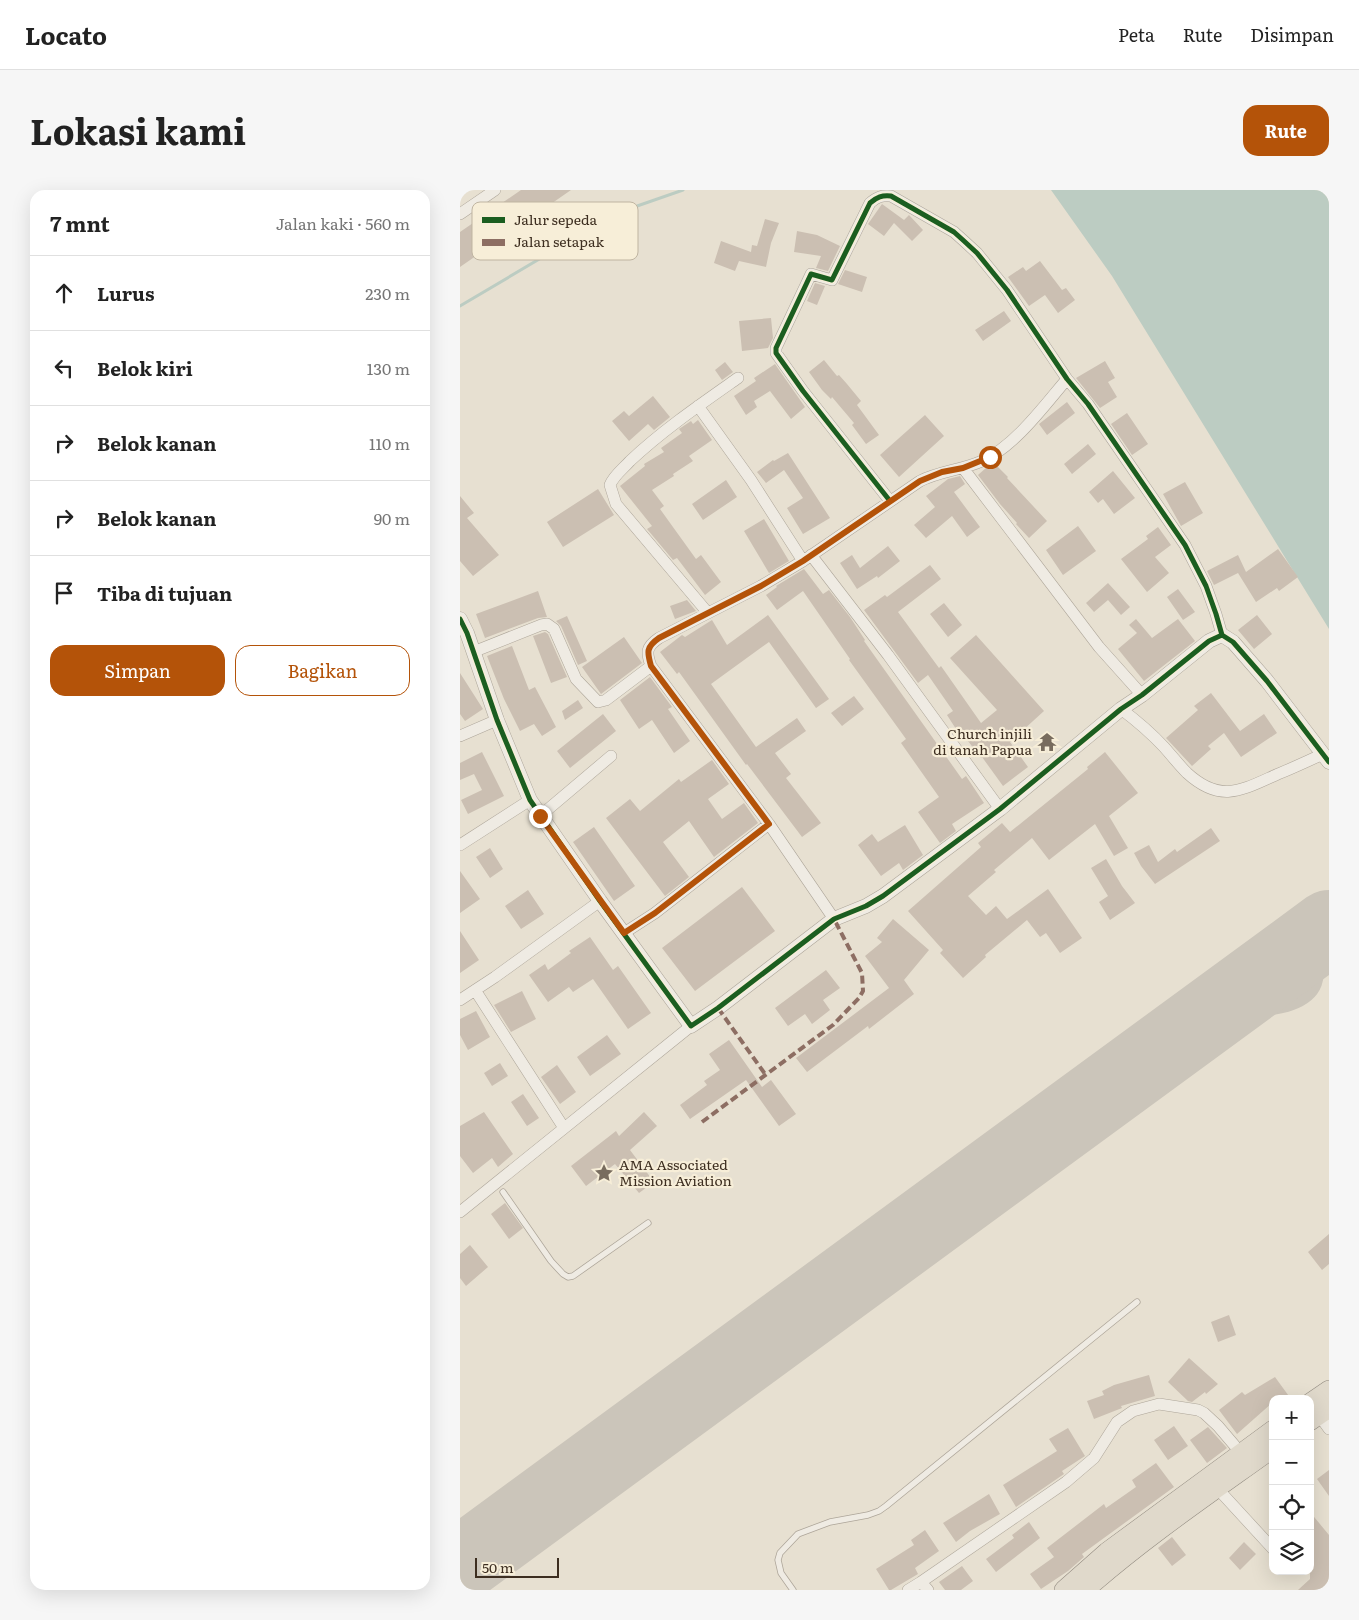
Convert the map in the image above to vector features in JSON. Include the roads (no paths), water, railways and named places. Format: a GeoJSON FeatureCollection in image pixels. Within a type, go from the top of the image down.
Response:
{"type":"FeatureCollection","features":[{"type":"Feature","properties":{"kind":"highway"},"geometry":{"type":"LineString","coordinates":[[1320,1415],[1329,1390]]}},
{"type":"Feature","properties":{"kind":"highway"},"geometry":{"type":"LineString","coordinates":[[1078,1587],[1107,1552],[1269,1433]]}},
{"type":"Feature","properties":{"kind":"highway"},"geometry":{"type":"LineString","coordinates":[[1078,1587],[1116,1562],[1269,1451]]}},
{"type":"Feature","properties":{"kind":"street"},"geometry":{"type":"LineString","coordinates":[[478,202],[495,190]]}},
{"type":"Feature","properties":{"kind":"street"},"geometry":{"type":"LineString","coordinates":[[890,501],[803,391],[776,352],[776,348],[811,274],[832,280],[870,203],[875,198],[885,196],[891,196],[954,232],[977,253],[1007,290],[1067,379],[1079,392],[1185,545],[1206,586],[1222,635],[1233,642],[1267,681],[1326,758],[1241,790],[1222,792],[1207,788],[1187,773],[1140,722],[1122,709]]}},
{"type":"Feature","properties":{"kind":"street"},"geometry":{"type":"LineString","coordinates":[[460,214],[472,206]]}},
{"type":"Feature","properties":{"kind":"street"},"geometry":{"type":"LineString","coordinates":[[708,613],[616,504],[610,485],[613,479],[640,452],[698,406],[738,378]]}},
{"type":"Feature","properties":{"kind":"street"},"geometry":{"type":"LineString","coordinates":[[834,918],[769,824],[651,666],[648,653],[652,643],[761,586],[807,558],[920,481],[933,475],[981,462],[998,452],[1025,427],[1067,379]]}},
{"type":"Feature","properties":{"kind":"street"},"geometry":{"type":"LineString","coordinates":[[698,406],[807,558],[888,655],[1000,809]]}},
{"type":"Feature","properties":{"kind":"street"},"geometry":{"type":"LineString","coordinates":[[963,468],[1139,697],[1140,722]]}},
{"type":"Feature","properties":{"kind":"street"},"geometry":{"type":"LineString","coordinates":[[460,619],[463,634],[473,652],[496,720],[530,800],[676,1008],[691,1026]]}},
{"type":"Feature","properties":{"kind":"street"},"geometry":{"type":"LineString","coordinates":[[473,652],[541,625],[550,625],[554,629],[576,679],[598,702],[606,700],[651,666]]}},
{"type":"Feature","properties":{"kind":"street"},"geometry":{"type":"LineString","coordinates":[[460,1212],[691,1026],[718,1008],[834,918],[866,906],[883,896],[1000,809],[1122,709],[1209,641],[1222,635]]}},
{"type":"Feature","properties":{"kind":"street"},"geometry":{"type":"LineString","coordinates":[[460,736],[496,720]]}},
{"type":"Feature","properties":{"kind":"street"},"geometry":{"type":"LineString","coordinates":[[540,816],[611,756]]}},
{"type":"Feature","properties":{"kind":"street"},"geometry":{"type":"LineString","coordinates":[[460,845],[530,800]]}},
{"type":"Feature","properties":{"kind":"street"},"geometry":{"type":"LineString","coordinates":[[624,933],[655,913],[769,824]]}},
{"type":"Feature","properties":{"kind":"street"},"geometry":{"type":"LineString","coordinates":[[460,1000],[600,901]]}},
{"type":"Feature","properties":{"kind":"street"},"geometry":{"type":"LineString","coordinates":[[475,990],[564,1128]]}},
{"type":"Feature","properties":{"kind":"street"},"geometry":{"type":"LineString","coordinates":[[908,1590],[924,1586],[1089,1464],[1117,1422],[1133,1411],[1159,1404],[1198,1410],[1210,1418],[1241,1453]]}},
{"type":"Feature","properties":{"kind":"street"},"geometry":{"type":"LineString","coordinates":[[1217,1488],[1269,1545]]}},
{"type":"Feature","properties":{"kind":"lane"},"geometry":{"type":"LineString","coordinates":[[503,1192],[552,1261],[568,1277],[573,1276],[648,1223]]}},
{"type":"Feature","properties":{"kind":"lane"},"geometry":{"type":"LineString","coordinates":[[793,1590],[781,1573],[778,1560],[780,1553],[798,1534],[830,1522],[879,1511],[1137,1302]]}},
{"type":"Feature","properties":{"kind":"waterway"},"geometry":{"type":"LineString","coordinates":[[638,206],[683,190]]}},
{"type":"Feature","properties":{"kind":"waterway"},"geometry":{"type":"LineString","coordinates":[[460,306],[538,260]]}},
{"type":"Feature","properties":{"kind":"place","name":"Church injili di tanah Papua"},"geometry":{"type":"Point","coordinates":[1047,742]}},
{"type":"Feature","properties":{"kind":"place","name":"AMA Associated Mission Aviation"},"geometry":{"type":"Point","coordinates":[604,1173]}}]}
